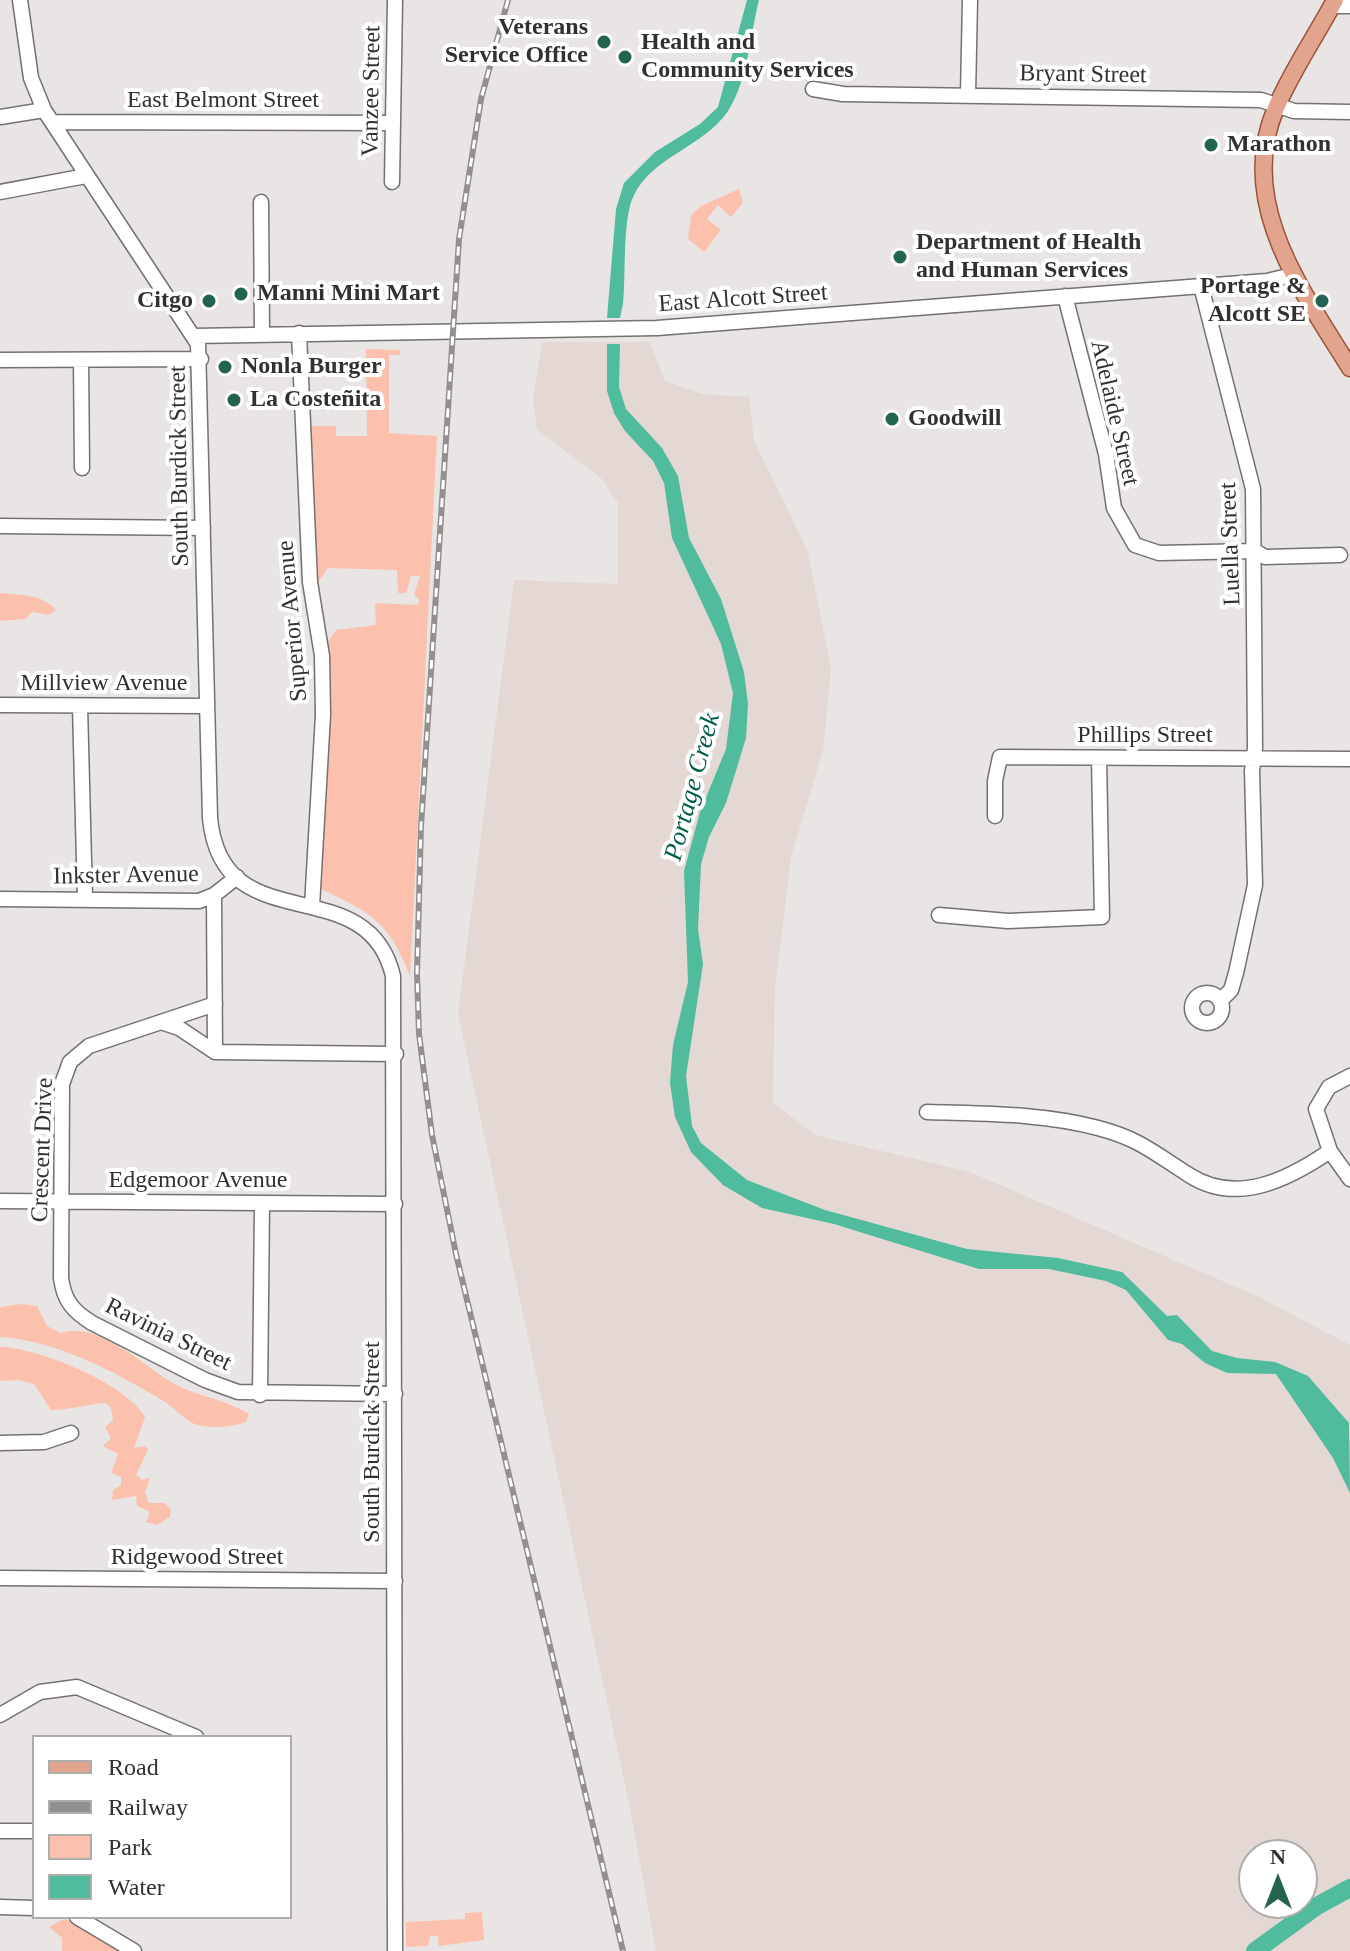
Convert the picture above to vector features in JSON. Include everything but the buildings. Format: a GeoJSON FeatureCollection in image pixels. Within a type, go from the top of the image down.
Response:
{"type":"FeatureCollection","features":[{"type":"Feature","properties":{"kind":"main road"},"geometry":{"type":"LineString","coordinates":[[1334,3],[1277,105],[1264,158],[1265,189],[1269,217],[1292,275],[1350,368]]}},
{"type":"Feature","properties":{"kind":"street","name":"South Burdick Street"},"geometry":{"type":"LineString","coordinates":[[20,0],[31,78],[48,116],[194,336],[201,359],[212,833],[224,864],[237,877]]}},
{"type":"Feature","properties":{"kind":"street","name":"Vanzee Street"},"geometry":{"type":"LineString","coordinates":[[392,182],[395,0]]}},
{"type":"Feature","properties":{"kind":"street"},"geometry":{"type":"LineString","coordinates":[[968,95],[970,0]]}},
{"type":"Feature","properties":{"kind":"street"},"geometry":{"type":"LineString","coordinates":[[1334,3],[1350,6]]}},
{"type":"Feature","properties":{"kind":"street","name":"Bryant Street"},"geometry":{"type":"LineString","coordinates":[[813,89],[843,94],[1261,100],[1294,111],[1350,112]]}},
{"type":"Feature","properties":{"kind":"street","name":"East Belmont Street"},"geometry":{"type":"LineString","coordinates":[[0,117],[393,123]]}},
{"type":"Feature","properties":{"kind":"street"},"geometry":{"type":"LineString","coordinates":[[0,192],[86,176]]}},
{"type":"Feature","properties":{"kind":"street"},"geometry":{"type":"LineString","coordinates":[[261,202],[262,334]]}},
{"type":"Feature","properties":{"kind":"street","name":"East Alcott Street"},"geometry":{"type":"LineString","coordinates":[[194,336],[606,330],[1201,286],[1292,275]]}},
{"type":"Feature","properties":{"kind":"street","name":"Luella Street"},"geometry":{"type":"LineString","coordinates":[[1201,286],[1251,474],[1255,551],[1255,748],[1252,758],[1255,885],[1231,990],[1220,1001]]}},
{"type":"Feature","properties":{"kind":"street","name":"Adelaide Street"},"geometry":{"type":"LineString","coordinates":[[1065,296],[1103,440],[1114,508],[1128,537],[1135,545],[1159,553],[1255,551]]}},
{"type":"Feature","properties":{"kind":"street","name":"Superior Avenue"},"geometry":{"type":"LineString","coordinates":[[299,333],[310,582],[322,656],[323,715],[312,906]]}},
{"type":"Feature","properties":{"kind":"street"},"geometry":{"type":"LineString","coordinates":[[0,360],[201,359]]}},
{"type":"Feature","properties":{"kind":"street"},"geometry":{"type":"LineString","coordinates":[[81,360],[82,468]]}},
{"type":"Feature","properties":{"kind":"street"},"geometry":{"type":"LineString","coordinates":[[0,526],[203,528]]}},
{"type":"Feature","properties":{"kind":"street"},"geometry":{"type":"LineString","coordinates":[[1255,551],[1265,557],[1340,555]]}},
{"type":"Feature","properties":{"kind":"street","name":"Millview Avenue"},"geometry":{"type":"LineString","coordinates":[[0,705],[207,706]]}},
{"type":"Feature","properties":{"kind":"street"},"geometry":{"type":"LineString","coordinates":[[80,706],[85,900]]}},
{"type":"Feature","properties":{"kind":"street","name":"Phillips Street"},"geometry":{"type":"LineString","coordinates":[[995,816],[995,781],[1000,757],[1350,759]]}},
{"type":"Feature","properties":{"kind":"street"},"geometry":{"type":"LineString","coordinates":[[939,915],[1008,921],[1102,917],[1099,758]]}},
{"type":"Feature","properties":{"kind":"street"},"geometry":{"type":"LineString","coordinates":[[237,877],[266,897],[312,906]]}},
{"type":"Feature","properties":{"kind":"street","name":"Inkster Avenue"},"geometry":{"type":"LineString","coordinates":[[0,899],[199,901],[214,895],[237,877]]}},
{"type":"Feature","properties":{"kind":"street"},"geometry":{"type":"LineString","coordinates":[[214,895],[215,1052]]}},
{"type":"Feature","properties":{"kind":"street","name":"South Burdick Street"},"geometry":{"type":"LineString","coordinates":[[312,906],[349,918],[374,939],[388,959],[393,976],[396,1054],[395,1951]]}},
{"type":"Feature","properties":{"kind":"street","name":"Crescent Drive"},"geometry":{"type":"LineString","coordinates":[[69,1305],[61,1278],[62,1084],[70,1062],[89,1046],[215,1004]]}},
{"type":"Feature","properties":{"kind":"street"},"geometry":{"type":"LineString","coordinates":[[161,1022],[179,1028],[215,1052],[396,1054]]}},
{"type":"Feature","properties":{"kind":"street"},"geometry":{"type":"LineString","coordinates":[[1350,1076],[1329,1087],[1316,1109],[1330,1151],[1350,1179]]}},
{"type":"Feature","properties":{"kind":"street"},"geometry":{"type":"LineString","coordinates":[[927,1112],[1003,1115],[1092,1126],[1149,1146],[1189,1175],[1227,1189],[1247,1189],[1283,1180],[1330,1151]]}},
{"type":"Feature","properties":{"kind":"street","name":"Edgemoor Avenue"},"geometry":{"type":"LineString","coordinates":[[0,1201],[395,1204]]}},
{"type":"Feature","properties":{"kind":"street"},"geometry":{"type":"LineString","coordinates":[[260,1395],[262,1204]]}},
{"type":"Feature","properties":{"kind":"street","name":"Ravinia Street"},"geometry":{"type":"LineString","coordinates":[[69,1305],[92,1323],[205,1380],[238,1392],[260,1395],[395,1394]]}},
{"type":"Feature","properties":{"kind":"street"},"geometry":{"type":"LineString","coordinates":[[0,1443],[44,1442],[71,1433]]}},
{"type":"Feature","properties":{"kind":"street","name":"Ridgewood Street"},"geometry":{"type":"LineString","coordinates":[[0,1578],[395,1581]]}},
{"type":"Feature","properties":{"kind":"street"},"geometry":{"type":"LineString","coordinates":[[0,1715],[40,1692],[77,1687],[191,1735]]}},
{"type":"Feature","properties":{"kind":"street"},"geometry":{"type":"LineString","coordinates":[[0,1831],[32,1831]]}},
{"type":"Feature","properties":{"kind":"street"},"geometry":{"type":"LineString","coordinates":[[0,1907],[32,1908]]}},
{"type":"Feature","properties":{"kind":"street"},"geometry":{"type":"LineString","coordinates":[[80,1919],[134,1951]]}},
{"type":"Feature","properties":{"kind":"shaded area"},"geometry":{"type":"Polygon","coordinates":[[[542,342],[650,342],[665,381],[702,394],[749,397],[754,441],[807,549],[831,668],[823,751],[791,857],[775,989],[773,1103],[815,1135],[970,1172],[1257,1296],[1350,1345],[1350,1951],[656,1951],[629,1803],[458,1014],[514,580],[618,584],[618,503],[602,479],[537,430],[533,399],[542,342]]]}},
{"type":"Feature","properties":{"kind":"green space"},"geometry":{"type":"Polygon","coordinates":[[[739,189],[743,203],[731,217],[718,205],[707,219],[721,230],[704,252],[688,239],[691,215],[701,206],[739,189]]]}},
{"type":"Feature","properties":{"kind":"green space"},"geometry":{"type":"Polygon","coordinates":[[[366,349],[400,350],[400,355],[389,355],[389,433],[437,436],[410,976],[394,943],[376,921],[321,889],[327,767],[325,646],[336,630],[376,625],[375,603],[418,605],[419,600],[414,594],[420,576],[411,576],[406,593],[398,593],[397,570],[328,568],[317,584],[306,426],[336,426],[336,436],[367,436],[366,349]]]}},
{"type":"Feature","properties":{"kind":"green space"},"geometry":{"type":"Polygon","coordinates":[[[0,593],[38,598],[56,610],[49,615],[32,612],[26,619],[0,621],[0,593]]]}},
{"type":"Feature","properties":{"kind":"green space"},"geometry":{"type":"Polygon","coordinates":[[[21,1304],[37,1306],[47,1326],[61,1333],[91,1333],[106,1339],[175,1384],[249,1414],[246,1422],[222,1427],[197,1425],[162,1400],[84,1359],[43,1344],[0,1337],[0,1307],[21,1304]]]}},
{"type":"Feature","properties":{"kind":"green space"},"geometry":{"type":"Polygon","coordinates":[[[0,1347],[57,1360],[101,1380],[135,1405],[145,1417],[134,1448],[145,1446],[148,1450],[136,1475],[142,1480],[150,1478],[145,1492],[149,1503],[165,1503],[171,1509],[170,1517],[157,1525],[146,1522],[150,1512],[137,1506],[136,1496],[112,1500],[113,1490],[121,1485],[121,1477],[111,1473],[118,1454],[103,1446],[111,1438],[105,1427],[113,1420],[111,1408],[106,1403],[51,1410],[34,1384],[18,1380],[0,1381],[0,1347]]]}},
{"type":"Feature","properties":{"kind":"green space"},"geometry":{"type":"Polygon","coordinates":[[[482,1912],[484,1940],[439,1946],[438,1936],[430,1936],[428,1946],[406,1947],[406,1922],[465,1919],[465,1913],[482,1912]]]}},
{"type":"Feature","properties":{"kind":"green space"},"geometry":{"type":"Polygon","coordinates":[[[64,1919],[83,1923],[127,1951],[62,1951],[62,1938],[49,1927],[64,1919]]]}},
{"type":"Feature","properties":{"kind":"water"},"geometry":{"type":"Polygon","coordinates":[[[747,0],[759,0],[735,99],[718,123],[653,170],[634,195],[628,218],[620,318],[607,318],[616,209],[624,183],[655,152],[700,124],[718,107],[747,0]]]}},
{"type":"Feature","properties":{"kind":"water"},"geometry":{"type":"Polygon","coordinates":[[[607,344],[620,344],[619,387],[626,409],[662,448],[678,476],[689,538],[721,599],[744,672],[748,704],[746,738],[726,803],[709,837],[701,864],[698,929],[703,964],[686,1076],[692,1126],[701,1143],[747,1180],[825,1210],[967,1249],[1058,1258],[1122,1272],[1167,1316],[1177,1315],[1212,1351],[1237,1358],[1275,1362],[1308,1376],[1349,1423],[1350,1493],[1333,1458],[1276,1374],[1227,1373],[1205,1363],[1182,1344],[1168,1340],[1126,1290],[1106,1281],[1049,1269],[979,1269],[834,1224],[762,1208],[723,1185],[691,1152],[675,1117],[670,1083],[673,1045],[688,982],[684,871],[700,812],[726,749],[733,693],[721,644],[672,538],[664,483],[653,461],[625,431],[614,413],[607,391],[607,344]]]}},
{"type":"Feature","properties":{"kind":"waterway"},"geometry":{"type":"LineString","coordinates":[[1255,1951],[1317,1906],[1350,1888]]}},
{"type":"Feature","properties":{"kind":"railway"},"geometry":{"type":"LineString","coordinates":[[508,0],[481,99],[459,239],[421,826],[417,973],[419,1034],[432,1135],[456,1254],[623,1951]]}},
{"type":"Feature","properties":{"kind":"place","name":"Veterans Service Office"},"geometry":{"type":"Point","coordinates":[604,42]}},
{"type":"Feature","properties":{"kind":"place","name":"Health and Community Services"},"geometry":{"type":"Point","coordinates":[625,57]}},
{"type":"Feature","properties":{"kind":"place","name":"Marathon"},"geometry":{"type":"Point","coordinates":[1211,145]}},
{"type":"Feature","properties":{"kind":"place","name":"Department of Health and Human Services"},"geometry":{"type":"Point","coordinates":[900,257]}},
{"type":"Feature","properties":{"kind":"place","name":"Manni Mini Mart"},"geometry":{"type":"Point","coordinates":[241,294]}},
{"type":"Feature","properties":{"kind":"place","name":"Citgo"},"geometry":{"type":"Point","coordinates":[209,301]}},
{"type":"Feature","properties":{"kind":"place","name":"Portage & Alcott SE"},"geometry":{"type":"Point","coordinates":[1322,301]}},
{"type":"Feature","properties":{"kind":"place","name":"Nonla Burger"},"geometry":{"type":"Point","coordinates":[225,367]}},
{"type":"Feature","properties":{"kind":"place","name":"La Costeñita"},"geometry":{"type":"Point","coordinates":[234,400]}},
{"type":"Feature","properties":{"kind":"place","name":"Goodwill"},"geometry":{"type":"Point","coordinates":[892,419]}},
{"type":"Feature","properties":{"kind":"water label","name":"Portage Creek"},"geometry":{"type":"Point","coordinates":[693,787]}}]}
